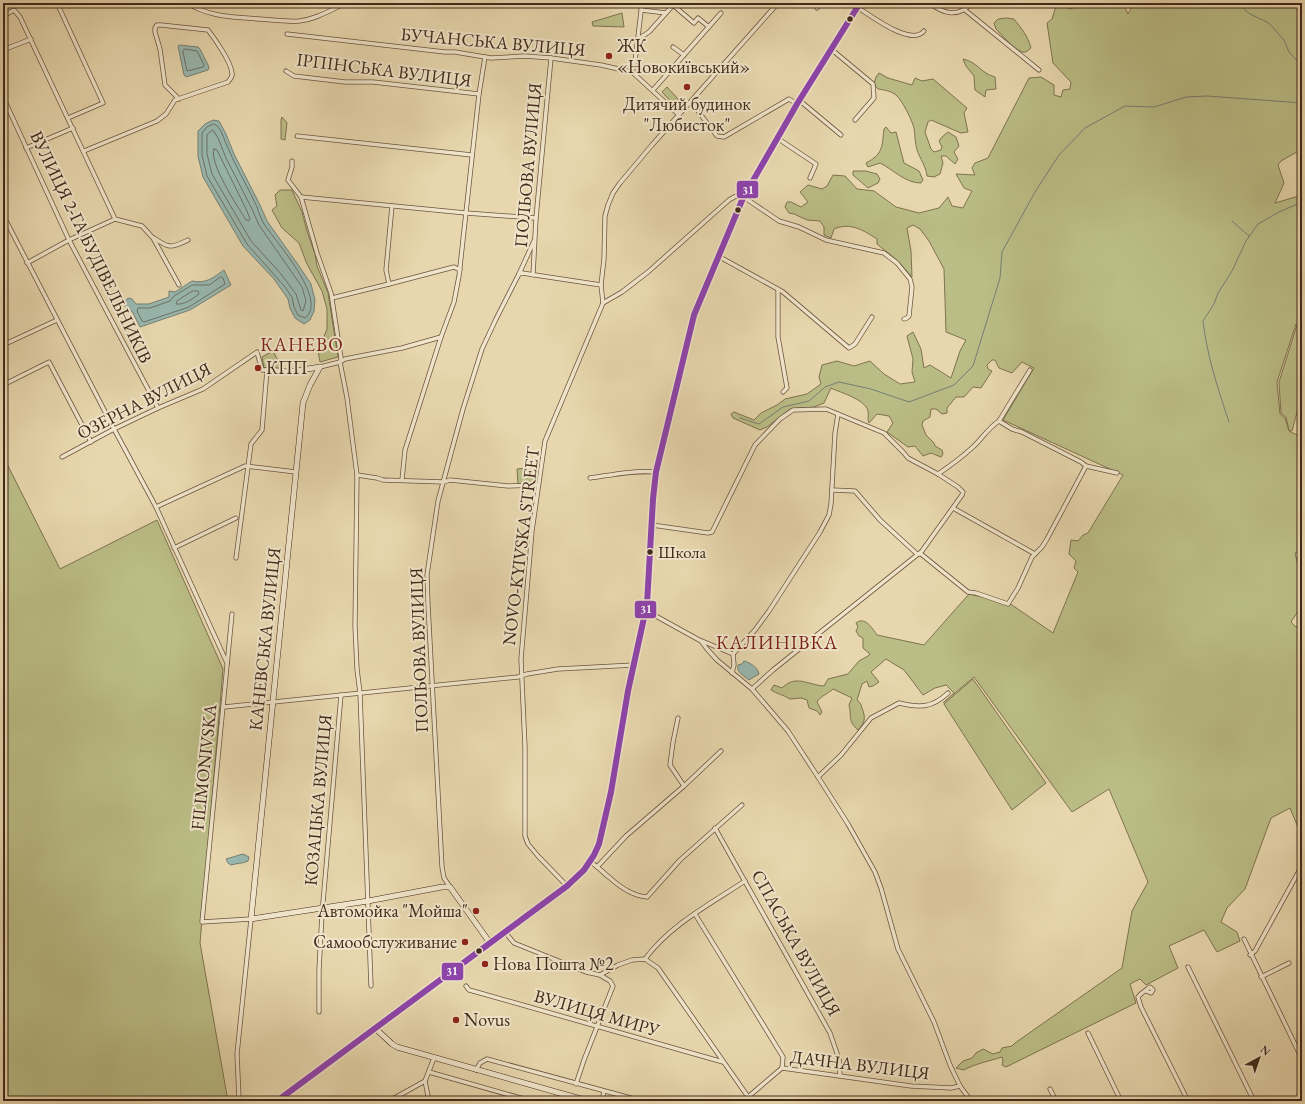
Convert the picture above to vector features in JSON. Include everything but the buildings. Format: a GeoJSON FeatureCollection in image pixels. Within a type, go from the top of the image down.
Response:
{"type":"FeatureCollection","features":[{"type":"Feature","properties":{"kind":"main road"},"geometry":{"type":"LineString","coordinates":[[277,1101],[567,886],[590,862],[598,844],[611,792],[634,665],[646,613],[656,472],[694,315],[743,198],[798,102],[858,5]]}},
{"type":"Feature","properties":{"kind":"street"},"geometry":{"type":"LineString","coordinates":[[57,3],[103,103],[68,118]]}},
{"type":"Feature","properties":{"kind":"street"},"geometry":{"type":"LineString","coordinates":[[187,3],[198,10],[223,17],[283,21],[299,21],[312,18],[346,3]]}},
{"type":"Feature","properties":{"kind":"street"},"geometry":{"type":"LineString","coordinates":[[632,72],[635,62],[642,3]]}},
{"type":"Feature","properties":{"kind":"street","name":"NOVO-KYIVSKA STREET"},"geometry":{"type":"LineString","coordinates":[[567,886],[528,844],[524,828],[525,747],[521,659],[532,531],[545,441],[603,303],[601,285],[604,258],[605,216],[610,199],[620,183],[778,3]]}},
{"type":"Feature","properties":{"kind":"street"},"geometry":{"type":"LineString","coordinates":[[817,8],[821,3]]}},
{"type":"Feature","properties":{"kind":"street"},"geometry":{"type":"LineString","coordinates":[[930,3],[938,10],[956,13],[965,10],[971,3]]}},
{"type":"Feature","properties":{"kind":"street"},"geometry":{"type":"LineString","coordinates":[[638,39],[649,32],[673,5],[694,23],[698,18],[709,27]]}},
{"type":"Feature","properties":{"kind":"street"},"geometry":{"type":"LineString","coordinates":[[858,5],[900,33],[915,35],[924,31]]}},
{"type":"Feature","properties":{"kind":"street"},"geometry":{"type":"LineString","coordinates":[[641,10],[666,13]]}},
{"type":"Feature","properties":{"kind":"street"},"geometry":{"type":"LineString","coordinates":[[965,10],[1039,70]]}},
{"type":"Feature","properties":{"kind":"street"},"geometry":{"type":"LineString","coordinates":[[3,16],[13,11],[17,12],[20,16],[116,219]]}},
{"type":"Feature","properties":{"kind":"street"},"geometry":{"type":"LineString","coordinates":[[653,90],[721,13]]}},
{"type":"Feature","properties":{"kind":"street"},"geometry":{"type":"LineString","coordinates":[[84,151],[157,121],[166,114],[177,100],[228,82],[231,78],[232,73],[219,44],[208,30],[161,24],[157,25],[155,32],[160,48],[165,85],[177,100]]}},
{"type":"Feature","properties":{"kind":"street","name":"БУЧАНСЬКА ВУЛИЦЯ"},"geometry":{"type":"LineString","coordinates":[[287,34],[455,52],[485,57],[525,56],[601,65],[632,72],[679,115]]}},
{"type":"Feature","properties":{"kind":"street"},"geometry":{"type":"LineString","coordinates":[[3,50],[31,38]]}},
{"type":"Feature","properties":{"kind":"street"},"geometry":{"type":"LineString","coordinates":[[673,47],[684,56]]}},
{"type":"Feature","properties":{"kind":"street"},"geometry":{"type":"LineString","coordinates":[[831,49],[873,84],[874,98],[855,120]]}},
{"type":"Feature","properties":{"kind":"street"},"geometry":{"type":"LineString","coordinates":[[402,480],[405,450],[441,337],[454,302],[460,270],[479,94],[485,57]]}},
{"type":"Feature","properties":{"kind":"street","name":"ПОЛЬОВА ВУЛИЦЯ"},"geometry":{"type":"LineString","coordinates":[[533,275],[536,218],[551,58]]}},
{"type":"Feature","properties":{"kind":"street","name":"ІРПІНСЬКА ВУЛИЦЯ"},"geometry":{"type":"LineString","coordinates":[[286,71],[294,76],[345,82],[373,82],[479,94]]}},
{"type":"Feature","properties":{"kind":"street","name":"ВУЛИЦЯ 2-ГА БУДІВЕЛЬНИКІВ"},"geometry":{"type":"LineString","coordinates":[[3,97],[69,240],[158,408]]}},
{"type":"Feature","properties":{"kind":"street"},"geometry":{"type":"LineString","coordinates":[[690,102],[717,136],[724,137],[789,99],[798,102],[841,135]]}},
{"type":"Feature","properties":{"kind":"street"},"geometry":{"type":"LineString","coordinates":[[26,148],[73,128]]}},
{"type":"Feature","properties":{"kind":"street"},"geometry":{"type":"LineString","coordinates":[[296,136],[472,155]]}},
{"type":"Feature","properties":{"kind":"street"},"geometry":{"type":"LineString","coordinates":[[777,138],[816,164],[810,178]]}},
{"type":"Feature","properties":{"kind":"street"},"geometry":{"type":"LineString","coordinates":[[292,160],[292,167],[288,180],[301,197],[332,298],[357,476],[355,626],[357,669],[360,693],[372,986]]}},
{"type":"Feature","properties":{"kind":"street"},"geometry":{"type":"LineString","coordinates":[[603,303],[622,292],[648,272],[729,200],[736,196],[743,198],[779,221],[799,227],[826,240],[884,253],[897,263],[910,279],[912,287],[909,316],[908,318],[904,319]]}},
{"type":"Feature","properties":{"kind":"street"},"geometry":{"type":"LineString","coordinates":[[301,197],[466,213],[536,218]]}},
{"type":"Feature","properties":{"kind":"street"},"geometry":{"type":"LineString","coordinates":[[389,284],[386,270],[392,206]]}},
{"type":"Feature","properties":{"kind":"street"},"geometry":{"type":"LineString","coordinates":[[3,215],[156,507],[227,663]]}},
{"type":"Feature","properties":{"kind":"street"},"geometry":{"type":"LineString","coordinates":[[27,263],[69,240],[116,219],[142,226],[153,238],[179,285]]}},
{"type":"Feature","properties":{"kind":"street"},"geometry":{"type":"LineString","coordinates":[[153,238],[165,246],[175,246],[188,240]]}},
{"type":"Feature","properties":{"kind":"street"},"geometry":{"type":"LineString","coordinates":[[519,274],[536,238]]}},
{"type":"Feature","properties":{"kind":"street"},"geometry":{"type":"LineString","coordinates":[[718,256],[778,288],[849,348],[855,344],[872,317]]}},
{"type":"Feature","properties":{"kind":"street"},"geometry":{"type":"LineString","coordinates":[[332,298],[454,267],[460,270]]}},
{"type":"Feature","properties":{"kind":"street","name":"ПОЛЬОВА ВУЛИЦЯ"},"geometry":{"type":"LineString","coordinates":[[490,943],[450,888],[444,878],[442,867],[427,575],[438,501],[463,409],[482,349],[519,274],[522,273],[601,285]]}},
{"type":"Feature","properties":{"kind":"street"},"geometry":{"type":"LineString","coordinates":[[571,286],[572,281]]}},
{"type":"Feature","properties":{"kind":"street"},"geometry":{"type":"LineString","coordinates":[[778,288],[778,337],[787,388],[783,392]]}},
{"type":"Feature","properties":{"kind":"street"},"geometry":{"type":"LineString","coordinates":[[3,345],[57,320]]}},
{"type":"Feature","properties":{"kind":"street"},"geometry":{"type":"LineString","coordinates":[[236,558],[251,444],[262,430],[267,370],[289,372],[320,367],[346,359],[402,348],[441,337]]}},
{"type":"Feature","properties":{"kind":"street","name":"ОЗЕРНА ВУЛИЦЯ"},"geometry":{"type":"LineString","coordinates":[[62,457],[114,429],[203,389],[257,352],[262,370],[267,370]]}},
{"type":"Feature","properties":{"kind":"street"},"geometry":{"type":"LineString","coordinates":[[3,384],[49,362],[91,442]]}},
{"type":"Feature","properties":{"kind":"street","name":"КАНЕВСЬКА ВУЛИЦЯ"},"geometry":{"type":"LineString","coordinates":[[251,919],[303,403],[310,385],[320,367]]}},
{"type":"Feature","properties":{"kind":"street"},"geometry":{"type":"LineString","coordinates":[[938,474],[973,447],[993,425],[999,421],[1030,370]]}},
{"type":"Feature","properties":{"kind":"street"},"geometry":{"type":"LineString","coordinates":[[652,525],[708,533],[712,532],[755,445],[780,419],[793,410],[826,409],[884,433],[908,458],[938,474],[961,489],[963,492],[922,551],[772,670],[752,689]]}},
{"type":"Feature","properties":{"kind":"street"},"geometry":{"type":"LineString","coordinates":[[732,673],[734,665],[733,654],[760,623],[820,532],[829,514],[831,504],[835,433],[838,414]]}},
{"type":"Feature","properties":{"kind":"street"},"geometry":{"type":"LineString","coordinates":[[999,421],[1012,429],[1022,432],[1081,462],[1086,466],[1117,473]]}},
{"type":"Feature","properties":{"kind":"street"},"geometry":{"type":"LineString","coordinates":[[156,507],[246,466],[296,472]]}},
{"type":"Feature","properties":{"kind":"street"},"geometry":{"type":"LineString","coordinates":[[832,490],[854,491],[880,520],[917,554],[921,554],[968,592],[976,593],[1008,604],[1018,588],[1034,554],[1042,547],[1047,539],[1086,466]]}},
{"type":"Feature","properties":{"kind":"street"},"geometry":{"type":"LineString","coordinates":[[590,478],[648,471],[656,472]]}},
{"type":"Feature","properties":{"kind":"street"},"geometry":{"type":"LineString","coordinates":[[357,476],[383,480],[444,482],[450,480],[508,486],[538,485]]}},
{"type":"Feature","properties":{"kind":"street"},"geometry":{"type":"LineString","coordinates":[[953,508],[1034,554]]}},
{"type":"Feature","properties":{"kind":"street"},"geometry":{"type":"LineString","coordinates":[[174,548],[236,518]]}},
{"type":"Feature","properties":{"kind":"street"},"geometry":{"type":"LineString","coordinates":[[646,613],[654,615],[701,641],[733,654]]}},
{"type":"Feature","properties":{"kind":"street","name":"FILIMONIVSKA"},"geometry":{"type":"LineString","coordinates":[[202,922],[232,614]]}},
{"type":"Feature","properties":{"kind":"street"},"geometry":{"type":"LineString","coordinates":[[701,641],[716,660],[752,689],[788,731],[848,824],[875,872],[898,949],[934,1022],[950,1065],[960,1086],[971,1101]]}},
{"type":"Feature","properties":{"kind":"street"},"geometry":{"type":"LineString","coordinates":[[224,707],[521,676],[558,669],[634,665]]}},
{"type":"Feature","properties":{"kind":"street"},"geometry":{"type":"LineString","coordinates":[[818,777],[842,755],[871,718],[899,703],[912,706],[927,706],[939,701],[948,693]]}},
{"type":"Feature","properties":{"kind":"street","name":"КОЗАЦЬКА ВУЛИЦЯ"},"geometry":{"type":"LineString","coordinates":[[319,1012],[318,970],[341,695]]}},
{"type":"Feature","properties":{"kind":"street"},"geometry":{"type":"LineString","coordinates":[[678,718],[670,765],[684,786]]}},
{"type":"Feature","properties":{"kind":"street"},"geometry":{"type":"LineString","coordinates":[[597,867],[626,836],[684,786],[721,751]]}},
{"type":"Feature","properties":{"kind":"street"},"geometry":{"type":"LineString","coordinates":[[590,862],[622,888],[640,896],[647,897],[680,860],[742,805]]}},
{"type":"Feature","properties":{"kind":"street","name":"СПАСЬКА ВУЛИЦЯ"},"geometry":{"type":"LineString","coordinates":[[715,828],[830,1033],[839,1059],[840,1076]]}},
{"type":"Feature","properties":{"kind":"street"},"geometry":{"type":"LineString","coordinates":[[1250,955],[1255,951],[1299,871]]}},
{"type":"Feature","properties":{"kind":"street"},"geometry":{"type":"LineString","coordinates":[[645,960],[662,941],[695,914],[745,881]]}},
{"type":"Feature","properties":{"kind":"street","name":"КОЗАЦЬКА ВУЛИЦЯ"},"geometry":{"type":"LineString","coordinates":[[202,922],[251,919],[368,901],[442,887],[450,888]]}},
{"type":"Feature","properties":{"kind":"street"},"geometry":{"type":"LineString","coordinates":[[695,914],[783,1057],[782,1068]]}},
{"type":"Feature","properties":{"kind":"street"},"geometry":{"type":"LineString","coordinates":[[239,1099],[237,1054],[251,919]]}},
{"type":"Feature","properties":{"kind":"street"},"geometry":{"type":"LineString","coordinates":[[505,932],[510,939],[521,946],[586,972],[600,975],[610,981],[613,986],[576,1084]]}},
{"type":"Feature","properties":{"kind":"street"},"geometry":{"type":"LineString","coordinates":[[1244,939],[1250,955],[1302,1059]]}},
{"type":"Feature","properties":{"kind":"street"},"geometry":{"type":"LineString","coordinates":[[600,975],[618,965],[632,960],[645,960],[658,968],[748,1099],[751,1101]]}},
{"type":"Feature","properties":{"kind":"street"},"geometry":{"type":"LineString","coordinates":[[1261,977],[1289,963]]}},
{"type":"Feature","properties":{"kind":"street"},"geometry":{"type":"LineString","coordinates":[[1188,967],[1254,1101]]}},
{"type":"Feature","properties":{"kind":"street","name":"ВУЛИЦЯ МИРУ"},"geometry":{"type":"LineString","coordinates":[[466,986],[473,991],[724,1062]]}},
{"type":"Feature","properties":{"kind":"street"},"geometry":{"type":"LineString","coordinates":[[1146,991],[1138,997],[1141,1007],[1188,1101]]}},
{"type":"Feature","properties":{"kind":"street"},"geometry":{"type":"LineString","coordinates":[[375,1028],[397,1047],[588,1101]]}},
{"type":"Feature","properties":{"kind":"street"},"geometry":{"type":"LineString","coordinates":[[1088,1033],[1121,1101]]}},
{"type":"Feature","properties":{"kind":"street"},"geometry":{"type":"LineString","coordinates":[[429,1101],[425,1081],[434,1058]]}},
{"type":"Feature","properties":{"kind":"street"},"geometry":{"type":"LineString","coordinates":[[476,1070],[480,1063],[487,1059],[642,1101]]}},
{"type":"Feature","properties":{"kind":"street","name":"ДАЧНА ВУЛИЦЯ"},"geometry":{"type":"LineString","coordinates":[[748,1099],[782,1068],[911,1086],[951,1088],[960,1086]]}},
{"type":"Feature","properties":{"kind":"street"},"geometry":{"type":"LineString","coordinates":[[429,1072],[531,1101]]}},
{"type":"Feature","properties":{"kind":"street"},"geometry":{"type":"LineString","coordinates":[[389,1101],[425,1081]]}},
{"type":"Feature","properties":{"kind":"street"},"geometry":{"type":"LineString","coordinates":[[1050,1089],[1056,1101]]}},
{"type":"Feature","properties":{"kind":"street"},"geometry":{"type":"LineString","coordinates":[[602,1101],[604,1091]]}},
{"type":"Feature","properties":{"kind":"green space"},"geometry":{"type":"Polygon","coordinates":[[[1057,3],[1070,9],[1083,4],[1096,7],[1098,3],[1123,3],[1128,14],[1134,3],[1302,3],[1302,149],[1281,161],[1278,165],[1284,183],[1275,203],[1302,195],[1302,321],[1296,324],[1277,382],[1280,414],[1285,418],[1289,431],[1297,435],[1302,429],[1302,550],[1295,553],[1302,582],[1302,605],[1291,622],[1296,627],[1302,623],[1302,837],[1290,808],[1271,818],[1245,889],[1227,908],[1221,922],[1237,932],[1240,941],[1217,952],[1204,930],[1169,946],[1178,968],[1146,985],[1140,979],[1130,984],[1136,1003],[1006,1067],[1002,1065],[1002,1057],[977,1064],[964,1070],[956,1068],[963,1061],[972,1058],[976,1053],[983,1049],[993,1054],[1000,1052],[1002,1048],[1012,1046],[1122,968],[1132,911],[1148,882],[1109,789],[1072,812],[974,677],[943,703],[954,693],[946,685],[935,688],[923,695],[904,670],[886,659],[871,672],[879,682],[869,687],[867,681],[862,684],[857,700],[860,702],[864,720],[858,730],[852,724],[850,718],[849,705],[852,698],[833,689],[820,698],[817,702],[822,712],[820,715],[817,711],[809,708],[807,700],[801,698],[790,699],[771,690],[774,685],[782,688],[787,684],[797,681],[824,686],[828,679],[848,674],[859,661],[870,654],[863,648],[863,638],[859,636],[856,631],[858,627],[856,623],[859,621],[868,624],[877,635],[924,645],[969,594],[1009,603],[1053,633],[1078,572],[1074,568],[1076,561],[1069,554],[1071,540],[1078,541],[1083,535],[1088,533],[1123,475],[1003,420],[1034,368],[1022,362],[1012,373],[999,368],[995,360],[992,360],[987,365],[988,369],[992,371],[981,388],[973,387],[964,397],[956,397],[947,408],[947,413],[942,414],[936,409],[931,409],[930,417],[923,421],[922,425],[926,435],[935,446],[942,450],[943,454],[941,457],[931,453],[923,456],[915,446],[908,447],[887,432],[893,423],[889,416],[877,414],[869,423],[868,411],[862,403],[831,388],[824,403],[814,407],[790,409],[767,427],[760,430],[733,418],[731,414],[734,412],[754,420],[761,413],[785,399],[807,394],[821,384],[819,377],[822,365],[837,361],[854,366],[870,361],[884,374],[900,384],[915,382],[912,372],[913,359],[907,336],[913,332],[921,349],[924,368],[930,365],[951,378],[960,351],[966,340],[946,332],[944,269],[929,241],[920,229],[913,225],[907,228],[911,251],[912,277],[898,261],[877,244],[877,239],[867,233],[856,228],[846,226],[834,229],[831,238],[824,235],[824,227],[820,221],[807,220],[789,213],[785,207],[787,202],[791,202],[801,207],[808,202],[800,192],[808,185],[822,189],[827,186],[833,175],[845,176],[857,189],[874,191],[896,207],[919,213],[939,208],[948,197],[952,206],[963,208],[972,191],[964,188],[956,174],[975,175],[972,168],[975,163],[988,158],[1029,78],[1041,77],[1054,85],[1054,95],[1061,97],[1063,90],[1070,89],[1071,82],[1053,63],[1047,23],[1052,19],[1057,3]]]}},
{"type":"Feature","properties":{"kind":"green space"},"geometry":{"type":"Polygon","coordinates":[[[622,13],[624,27],[593,26],[592,22],[622,13]]]}},
{"type":"Feature","properties":{"kind":"green space"},"geometry":{"type":"Polygon","coordinates":[[[998,19],[1014,19],[1022,29],[1031,48],[1026,52],[1022,52],[1013,47],[996,29],[994,23],[998,19]]]}},
{"type":"Feature","properties":{"kind":"green space"},"geometry":{"type":"Polygon","coordinates":[[[963,59],[973,63],[989,75],[995,77],[996,89],[986,90],[985,97],[975,90],[974,76],[966,66],[963,59]]]}},
{"type":"Feature","properties":{"kind":"green space"},"geometry":{"type":"Polygon","coordinates":[[[879,73],[888,78],[912,85],[915,78],[922,81],[933,79],[967,108],[964,113],[968,132],[961,133],[931,120],[928,122],[925,132],[931,149],[934,152],[941,150],[942,147],[939,141],[948,132],[956,137],[959,146],[954,152],[958,159],[955,164],[946,156],[941,156],[943,163],[940,174],[934,177],[927,176],[917,150],[914,128],[909,115],[896,95],[885,90],[878,89],[874,84],[879,73]]]}},
{"type":"Feature","properties":{"kind":"green space"},"geometry":{"type":"Polygon","coordinates":[[[667,87],[679,100],[674,105],[662,92],[667,87]]]}},
{"type":"Feature","properties":{"kind":"green space"},"geometry":{"type":"Polygon","coordinates":[[[282,117],[287,123],[285,140],[281,139],[282,117]]]}},
{"type":"Feature","properties":{"kind":"green space"},"geometry":{"type":"Polygon","coordinates":[[[886,127],[891,133],[896,132],[904,163],[919,171],[923,180],[921,183],[905,179],[880,163],[868,167],[866,163],[872,160],[881,149],[884,129],[886,127]]]}},
{"type":"Feature","properties":{"kind":"green space"},"geometry":{"type":"Polygon","coordinates":[[[853,171],[866,171],[877,174],[880,179],[878,183],[868,188],[853,175],[853,171]]]}},
{"type":"Feature","properties":{"kind":"green space"},"geometry":{"type":"Polygon","coordinates":[[[280,190],[292,190],[302,212],[315,254],[317,266],[328,293],[338,357],[320,362],[318,351],[327,329],[327,309],[322,291],[307,264],[299,243],[282,228],[272,210],[277,206],[275,195],[280,190]]]}},
{"type":"Feature","properties":{"kind":"green space"},"geometry":{"type":"Polygon","coordinates":[[[1302,323],[1302,360],[1299,369],[1302,370],[1302,393],[1292,431],[1289,430],[1286,417],[1281,413],[1279,382],[1297,325],[1302,323]]]}},
{"type":"Feature","properties":{"kind":"green space"},"geometry":{"type":"Polygon","coordinates":[[[273,351],[282,368],[264,368],[262,357],[273,351]]]}},
{"type":"Feature","properties":{"kind":"green space"},"geometry":{"type":"Polygon","coordinates":[[[3,456],[60,569],[157,520],[223,669],[200,943],[228,1101],[3,1101],[3,456]]]}},
{"type":"Feature","properties":{"kind":"green space"},"geometry":{"type":"Polygon","coordinates":[[[527,468],[527,470],[536,470],[536,484],[518,484],[517,469],[527,468]]]}},
{"type":"Feature","properties":{"kind":"green space"},"geometry":{"type":"Polygon","coordinates":[[[973,679],[1046,783],[1012,810],[944,704],[973,679]]]}},
{"type":"Feature","properties":{"kind":"water"},"geometry":{"type":"Polygon","coordinates":[[[178,46],[198,47],[209,67],[208,70],[186,77],[184,75],[178,46]]]}},
{"type":"Feature","properties":{"kind":"water"},"geometry":{"type":"Polygon","coordinates":[[[213,120],[219,121],[226,134],[234,154],[267,221],[311,284],[315,300],[314,311],[310,320],[304,324],[295,318],[290,308],[288,299],[274,279],[243,246],[203,177],[198,156],[198,131],[205,124],[213,120]]]}},
{"type":"Feature","properties":{"kind":"water"},"geometry":{"type":"Polygon","coordinates":[[[224,270],[231,285],[190,310],[140,327],[132,311],[125,307],[125,301],[128,298],[132,299],[136,304],[149,304],[169,297],[169,291],[175,292],[192,281],[201,282],[209,280],[224,270]]]}},
{"type":"Feature","properties":{"kind":"water"},"geometry":{"type":"Polygon","coordinates":[[[744,661],[754,666],[759,674],[749,680],[739,672],[738,665],[742,664],[744,661]]]}},
{"type":"Feature","properties":{"kind":"water"},"geometry":{"type":"Polygon","coordinates":[[[243,854],[249,857],[248,861],[244,863],[231,865],[226,859],[243,854]]]}},
{"type":"Feature","properties":{"kind":"waterway"},"geometry":{"type":"LineString","coordinates":[[1241,3],[1244,9],[1250,14],[1269,23],[1284,40],[1289,52],[1298,62],[1302,74]]}},
{"type":"Feature","properties":{"kind":"waterway"},"geometry":{"type":"LineString","coordinates":[[740,418],[759,424],[783,407],[809,401],[825,387],[839,382],[871,389],[909,402],[954,385],[973,366],[1000,278],[1002,252],[1035,192],[1059,155],[1085,128],[1125,106],[1154,107],[1186,97],[1207,96],[1302,103]]}},
{"type":"Feature","properties":{"kind":"waterway"},"geometry":{"type":"LineString","coordinates":[[1229,422],[1210,360],[1203,321],[1232,271],[1246,241],[1258,224],[1279,212],[1302,202]]}},
{"type":"Feature","properties":{"kind":"waterway"},"geometry":{"type":"LineString","coordinates":[[1232,221],[1249,236]]}},
{"type":"Feature","properties":{"kind":"transit line","name":"31"},"geometry":{"type":"LineString","coordinates":[[277,1101],[567,886],[584,870],[594,855],[599,844],[611,792],[628,691],[647,604],[656,472],[694,315],[743,198],[797,104],[860,3]]}},
{"type":"Feature","properties":{"kind":"place","name":"ЖК «Новокиївський»"},"geometry":{"type":"Point","coordinates":[609,56]}},
{"type":"Feature","properties":{"kind":"place","name":"Дитячий будинок \"Любисток\""},"geometry":{"type":"Point","coordinates":[687,87]}},
{"type":"Feature","properties":{"kind":"place","name":"КПП"},"geometry":{"type":"Point","coordinates":[258,368]}},
{"type":"Feature","properties":{"kind":"place","name":"Школа"},"geometry":{"type":"Point","coordinates":[650,552]}},
{"type":"Feature","properties":{"kind":"place","name":"Автомойка \"Мойша\""},"geometry":{"type":"Point","coordinates":[476,911]}},
{"type":"Feature","properties":{"kind":"place","name":"Самообслуживание"},"geometry":{"type":"Point","coordinates":[465,942]}},
{"type":"Feature","properties":{"kind":"place","name":"Нова Пошта №2"},"geometry":{"type":"Point","coordinates":[485,964]}},
{"type":"Feature","properties":{"kind":"place","name":"Novus"},"geometry":{"type":"Point","coordinates":[456,1020]}},
{"type":"Feature","properties":{"kind":"district","name":"КАНЕВО"},"geometry":{"type":"Point","coordinates":[302,344]}},
{"type":"Feature","properties":{"kind":"district","name":"КАЛИНІВКА"},"geometry":{"type":"Point","coordinates":[777,642]}}]}
